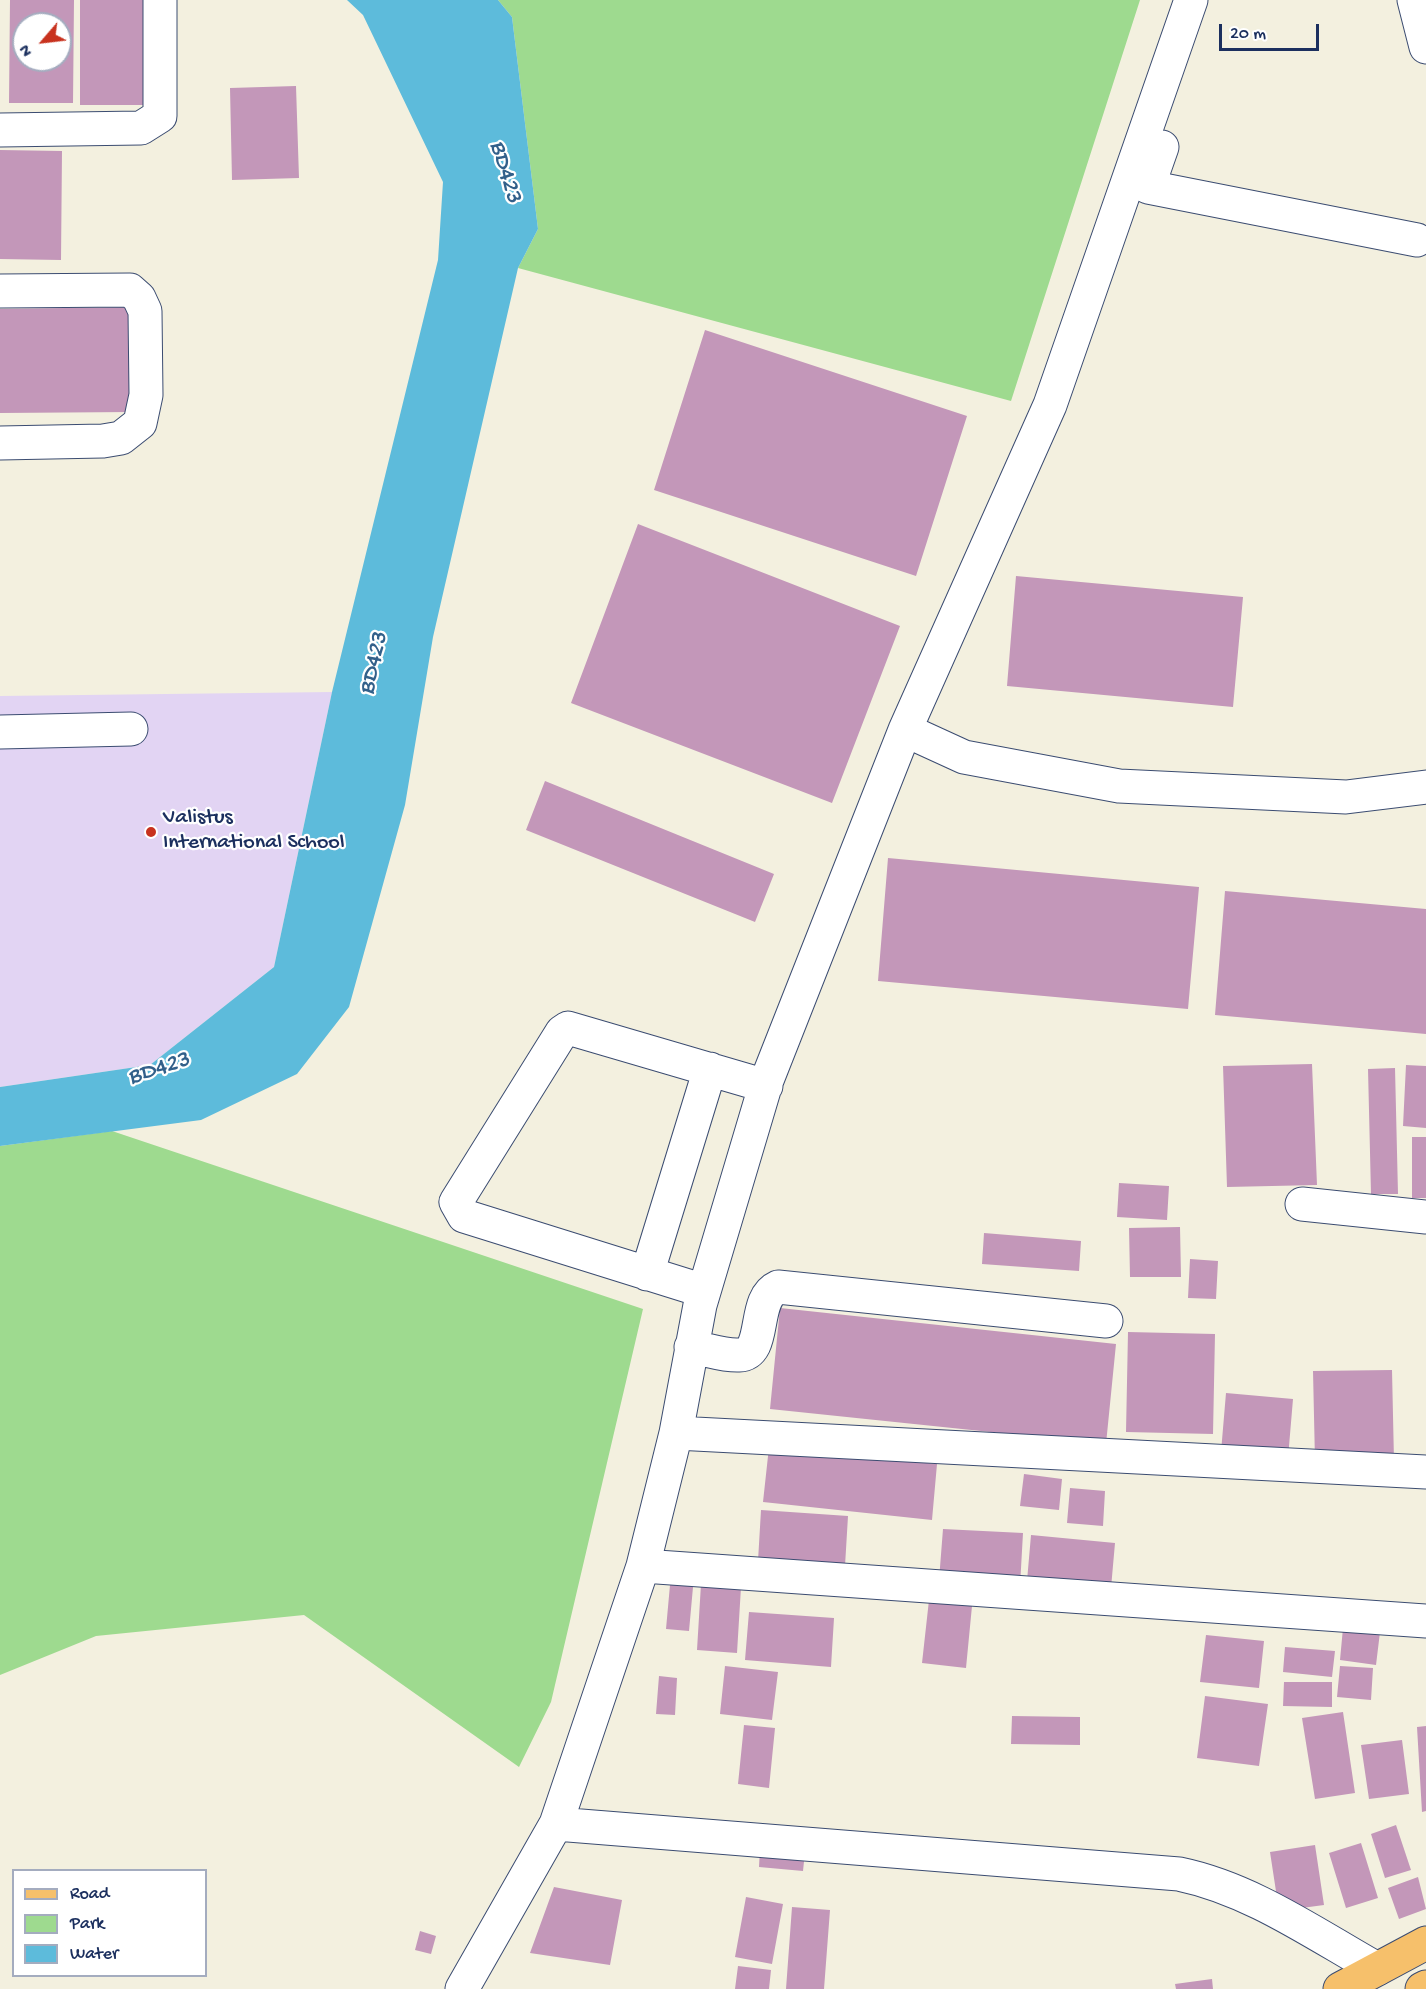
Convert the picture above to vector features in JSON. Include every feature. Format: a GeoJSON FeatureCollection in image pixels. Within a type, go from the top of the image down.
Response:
{"type":"FeatureCollection","features":[{"type":"Feature","properties":{"kind":"main road"},"geometry":{"type":"LineString","coordinates":[[1340,1989],[1426,1943]]}},
{"type":"Feature","properties":{"kind":"street"},"geometry":{"type":"LineString","coordinates":[[0,130],[141,128],[160,116],[160,0]]}},
{"type":"Feature","properties":{"kind":"street"},"geometry":{"type":"LineString","coordinates":[[1195,0],[1163,112],[1148,187],[1417,240]]}},
{"type":"Feature","properties":{"kind":"street"},"geometry":{"type":"LineString","coordinates":[[1414,0],[1426,47]]}},
{"type":"Feature","properties":{"kind":"street"},"geometry":{"type":"LineString","coordinates":[[462,1989],[556,1824],[643,1566],[676,1433],[691,1347],[704,1291],[766,1086],[905,730],[1050,405],[1163,112]]}},
{"type":"Feature","properties":{"kind":"street"},"geometry":{"type":"LineString","coordinates":[[0,291],[130,290],[139,298],[145,310],[146,395],[140,423],[121,438],[0,442]]}},
{"type":"Feature","properties":{"kind":"street"},"geometry":{"type":"LineString","coordinates":[[0,732],[131,729]]}},
{"type":"Feature","properties":{"kind":"street"},"geometry":{"type":"LineString","coordinates":[[905,730],[964,756],[1119,786],[1346,797],[1426,787]]}},
{"type":"Feature","properties":{"kind":"street"},"geometry":{"type":"LineString","coordinates":[[704,1291],[464,1216],[456,1202],[562,1032],[568,1028],[766,1086]]}},
{"type":"Feature","properties":{"kind":"street"},"geometry":{"type":"LineString","coordinates":[[647,1274],[710,1069]]}},
{"type":"Feature","properties":{"kind":"street"},"geometry":{"type":"LineString","coordinates":[[1302,1204],[1426,1217]]}},
{"type":"Feature","properties":{"kind":"street"},"geometry":{"type":"LineString","coordinates":[[691,1347],[737,1355],[747,1354],[754,1348],[764,1300],[770,1291],[778,1287],[1106,1321]]}},
{"type":"Feature","properties":{"kind":"street"},"geometry":{"type":"LineString","coordinates":[[676,1433],[1426,1472]]}},
{"type":"Feature","properties":{"kind":"street"},"geometry":{"type":"LineString","coordinates":[[643,1566],[1426,1621]]}},
{"type":"Feature","properties":{"kind":"street"},"geometry":{"type":"LineString","coordinates":[[556,1824],[1179,1874],[1212,1881],[1243,1893],[1377,1969]]}},
{"type":"Feature","properties":{"kind":"shaded area","name":"Valistus International School"},"geometry":{"type":"Polygon","coordinates":[[[332,692],[274,967],[150,1065],[0,1087],[0,696],[332,692]]]}},
{"type":"Feature","properties":{"kind":"green space"},"geometry":{"type":"Polygon","coordinates":[[[498,0],[1140,0],[1011,401],[518,268],[538,229],[512,17],[498,0]]]}},
{"type":"Feature","properties":{"kind":"green space"},"geometry":{"type":"Polygon","coordinates":[[[112,1131],[643,1309],[551,1702],[519,1767],[304,1615],[96,1636],[0,1675],[0,1146],[112,1131]]]}},
{"type":"Feature","properties":{"kind":"water","name":"BD423"},"geometry":{"type":"Polygon","coordinates":[[[347,0],[498,0],[512,17],[538,229],[518,268],[433,637],[405,805],[349,1007],[297,1074],[201,1120],[0,1146],[0,1087],[150,1065],[274,967],[332,692],[438,260],[443,182],[363,15],[347,0]]]}},
{"type":"Feature","properties":{"kind":"building"},"geometry":{"type":"Polygon","coordinates":[[[10,0],[74,0],[73,103],[9,103],[10,0]]]}},
{"type":"Feature","properties":{"kind":"building"},"geometry":{"type":"Polygon","coordinates":[[[80,0],[148,0],[149,105],[80,105],[80,0]]]}},
{"type":"Feature","properties":{"kind":"building"},"geometry":{"type":"Polygon","coordinates":[[[296,86],[299,178],[232,180],[230,88],[296,86]]]}},
{"type":"Feature","properties":{"kind":"building"},"geometry":{"type":"Polygon","coordinates":[[[0,150],[62,151],[61,260],[0,259],[0,150]]]}},
{"type":"Feature","properties":{"kind":"building"},"geometry":{"type":"Polygon","coordinates":[[[130,307],[132,412],[0,413],[0,309],[130,307]]]}},
{"type":"Feature","properties":{"kind":"building"},"geometry":{"type":"Polygon","coordinates":[[[705,330],[967,416],[916,576],[654,490],[705,330]]]}},
{"type":"Feature","properties":{"kind":"building"},"geometry":{"type":"Polygon","coordinates":[[[638,524],[900,626],[832,803],[571,703],[638,524]]]}},
{"type":"Feature","properties":{"kind":"building"},"geometry":{"type":"Polygon","coordinates":[[[1016,576],[1243,597],[1233,707],[1007,686],[1016,576]]]}},
{"type":"Feature","properties":{"kind":"building"},"geometry":{"type":"Polygon","coordinates":[[[545,781],[774,874],[755,922],[526,830],[545,781]]]}},
{"type":"Feature","properties":{"kind":"building"},"geometry":{"type":"Polygon","coordinates":[[[888,858],[1199,887],[1188,1009],[878,981],[888,858]]]}},
{"type":"Feature","properties":{"kind":"building"},"geometry":{"type":"Polygon","coordinates":[[[1225,891],[1426,909],[1426,1034],[1215,1015],[1225,891]]]}},
{"type":"Feature","properties":{"kind":"building"},"geometry":{"type":"Polygon","coordinates":[[[1312,1064],[1317,1185],[1227,1187],[1223,1066],[1312,1064]]]}},
{"type":"Feature","properties":{"kind":"building"},"geometry":{"type":"Polygon","coordinates":[[[1406,1065],[1426,1066],[1426,1128],[1403,1126],[1406,1065]]]}},
{"type":"Feature","properties":{"kind":"building"},"geometry":{"type":"Polygon","coordinates":[[[1395,1068],[1398,1194],[1371,1194],[1368,1069],[1395,1068]]]}},
{"type":"Feature","properties":{"kind":"building"},"geometry":{"type":"Polygon","coordinates":[[[1412,1137],[1426,1137],[1426,1198],[1412,1198],[1412,1137]]]}},
{"type":"Feature","properties":{"kind":"building"},"geometry":{"type":"Polygon","coordinates":[[[1119,1183],[1169,1186],[1167,1220],[1117,1217],[1119,1183]]]}},
{"type":"Feature","properties":{"kind":"building"},"geometry":{"type":"Polygon","coordinates":[[[1180,1227],[1181,1277],[1130,1277],[1129,1228],[1180,1227]]]}},
{"type":"Feature","properties":{"kind":"building"},"geometry":{"type":"Polygon","coordinates":[[[984,1233],[1081,1241],[1079,1271],[982,1264],[984,1233]]]}},
{"type":"Feature","properties":{"kind":"building"},"geometry":{"type":"Polygon","coordinates":[[[1190,1259],[1218,1261],[1216,1299],[1188,1298],[1190,1259]]]}},
{"type":"Feature","properties":{"kind":"building"},"geometry":{"type":"Polygon","coordinates":[[[780,1308],[1116,1344],[1106,1444],[770,1409],[780,1308]]]}},
{"type":"Feature","properties":{"kind":"building"},"geometry":{"type":"Polygon","coordinates":[[[1128,1332],[1215,1334],[1213,1434],[1126,1432],[1128,1332]]]}},
{"type":"Feature","properties":{"kind":"building"},"geometry":{"type":"Polygon","coordinates":[[[1392,1370],[1394,1461],[1315,1461],[1313,1371],[1392,1370]]]}},
{"type":"Feature","properties":{"kind":"building"},"geometry":{"type":"Polygon","coordinates":[[[1226,1393],[1293,1399],[1288,1458],[1221,1452],[1226,1393]]]}},
{"type":"Feature","properties":{"kind":"building"},"geometry":{"type":"Polygon","coordinates":[[[769,1447],[937,1464],[932,1520],[763,1502],[769,1447]]]}},
{"type":"Feature","properties":{"kind":"building"},"geometry":{"type":"Polygon","coordinates":[[[1024,1474],[1062,1479],[1059,1510],[1020,1506],[1024,1474]]]}},
{"type":"Feature","properties":{"kind":"building"},"geometry":{"type":"Polygon","coordinates":[[[1070,1488],[1105,1491],[1103,1526],[1067,1523],[1070,1488]]]}},
{"type":"Feature","properties":{"kind":"building"},"geometry":{"type":"Polygon","coordinates":[[[761,1510],[848,1516],[845,1566],[758,1561],[761,1510]]]}},
{"type":"Feature","properties":{"kind":"building"},"geometry":{"type":"Polygon","coordinates":[[[943,1529],[1023,1533],[1020,1586],[939,1580],[943,1529]]]}},
{"type":"Feature","properties":{"kind":"building"},"geometry":{"type":"Polygon","coordinates":[[[1031,1535],[1115,1543],[1111,1588],[1027,1581],[1031,1535]]]}},
{"type":"Feature","properties":{"kind":"building"},"geometry":{"type":"Polygon","coordinates":[[[671,1574],[694,1576],[689,1631],[666,1629],[671,1574]]]}},
{"type":"Feature","properties":{"kind":"building"},"geometry":{"type":"Polygon","coordinates":[[[701,1584],[741,1587],[737,1653],[697,1650],[701,1584]]]}},
{"type":"Feature","properties":{"kind":"building"},"geometry":{"type":"Polygon","coordinates":[[[929,1600],[972,1606],[966,1668],[922,1663],[929,1600]]]}},
{"type":"Feature","properties":{"kind":"building"},"geometry":{"type":"Polygon","coordinates":[[[749,1612],[834,1618],[831,1667],[745,1660],[749,1612]]]}},
{"type":"Feature","properties":{"kind":"building"},"geometry":{"type":"Polygon","coordinates":[[[1343,1628],[1380,1632],[1376,1665],[1340,1660],[1343,1628]]]}},
{"type":"Feature","properties":{"kind":"building"},"geometry":{"type":"Polygon","coordinates":[[[1206,1635],[1264,1641],[1259,1688],[1200,1682],[1206,1635]]]}},
{"type":"Feature","properties":{"kind":"building"},"geometry":{"type":"Polygon","coordinates":[[[1285,1647],[1335,1651],[1332,1677],[1283,1672],[1285,1647]]]}},
{"type":"Feature","properties":{"kind":"building"},"geometry":{"type":"Polygon","coordinates":[[[725,1666],[778,1672],[772,1720],[720,1714],[725,1666]]]}},
{"type":"Feature","properties":{"kind":"building"},"geometry":{"type":"Polygon","coordinates":[[[1340,1666],[1373,1668],[1371,1700],[1337,1697],[1340,1666]]]}},
{"type":"Feature","properties":{"kind":"building"},"geometry":{"type":"Polygon","coordinates":[[[659,1676],[677,1678],[675,1715],[656,1714],[659,1676]]]}},
{"type":"Feature","properties":{"kind":"building"},"geometry":{"type":"Polygon","coordinates":[[[1284,1682],[1332,1682],[1332,1707],[1283,1706],[1284,1682]]]}},
{"type":"Feature","properties":{"kind":"building"},"geometry":{"type":"Polygon","coordinates":[[[1205,1696],[1268,1704],[1259,1766],[1197,1758],[1205,1696]]]}},
{"type":"Feature","properties":{"kind":"building"},"geometry":{"type":"Polygon","coordinates":[[[1343,1712],[1355,1793],[1315,1799],[1302,1718],[1343,1712]]]}},
{"type":"Feature","properties":{"kind":"building"},"geometry":{"type":"Polygon","coordinates":[[[1012,1716],[1080,1717],[1080,1745],[1011,1744],[1012,1716]]]}},
{"type":"Feature","properties":{"kind":"building"},"geometry":{"type":"Polygon","coordinates":[[[744,1725],[775,1728],[769,1788],[738,1784],[744,1725]]]}},
{"type":"Feature","properties":{"kind":"building"},"geometry":{"type":"Polygon","coordinates":[[[1426,1726],[1426,1811],[1422,1812],[1417,1727],[1426,1726]]]}},
{"type":"Feature","properties":{"kind":"building"},"geometry":{"type":"Polygon","coordinates":[[[1402,1740],[1409,1794],[1369,1799],[1361,1745],[1402,1740]]]}},
{"type":"Feature","properties":{"kind":"building"},"geometry":{"type":"Polygon","coordinates":[[[1396,1825],[1411,1870],[1385,1878],[1371,1834],[1396,1825]]]}},
{"type":"Feature","properties":{"kind":"building"},"geometry":{"type":"Polygon","coordinates":[[[1361,1843],[1378,1898],[1346,1908],[1329,1853],[1361,1843]]]}},
{"type":"Feature","properties":{"kind":"building"},"geometry":{"type":"Polygon","coordinates":[[[1315,1845],[1324,1905],[1279,1911],[1270,1852],[1315,1845]]]}},
{"type":"Feature","properties":{"kind":"building"},"geometry":{"type":"Polygon","coordinates":[[[760,1848],[805,1852],[803,1871],[759,1867],[760,1848]]]}},
{"type":"Feature","properties":{"kind":"building"},"geometry":{"type":"Polygon","coordinates":[[[1418,1877],[1426,1909],[1399,1919],[1388,1888],[1418,1877]]]}},
{"type":"Feature","properties":{"kind":"building"},"geometry":{"type":"Polygon","coordinates":[[[554,1887],[622,1900],[610,1965],[530,1953],[554,1887]]]}},
{"type":"Feature","properties":{"kind":"building"},"geometry":{"type":"Polygon","coordinates":[[[746,1897],[783,1904],[772,1964],[735,1957],[746,1897]]]}},
{"type":"Feature","properties":{"kind":"building"},"geometry":{"type":"Polygon","coordinates":[[[792,1907],[830,1910],[824,1989],[786,1989],[792,1907]]]}},
{"type":"Feature","properties":{"kind":"building"},"geometry":{"type":"Polygon","coordinates":[[[420,1931],[436,1936],[431,1954],[415,1950],[420,1931]]]}},
{"type":"Feature","properties":{"kind":"building"},"geometry":{"type":"Polygon","coordinates":[[[738,1966],[771,1970],[769,1989],[735,1989],[738,1966]]]}},
{"type":"Feature","properties":{"kind":"building"},"geometry":{"type":"Polygon","coordinates":[[[1212,1979],[1213,1989],[1176,1989],[1175,1984],[1212,1979]]]}},
{"type":"Feature","properties":{"kind":"place","name":"Valistus International School"},"geometry":{"type":"Point","coordinates":[151,832]}}]}
